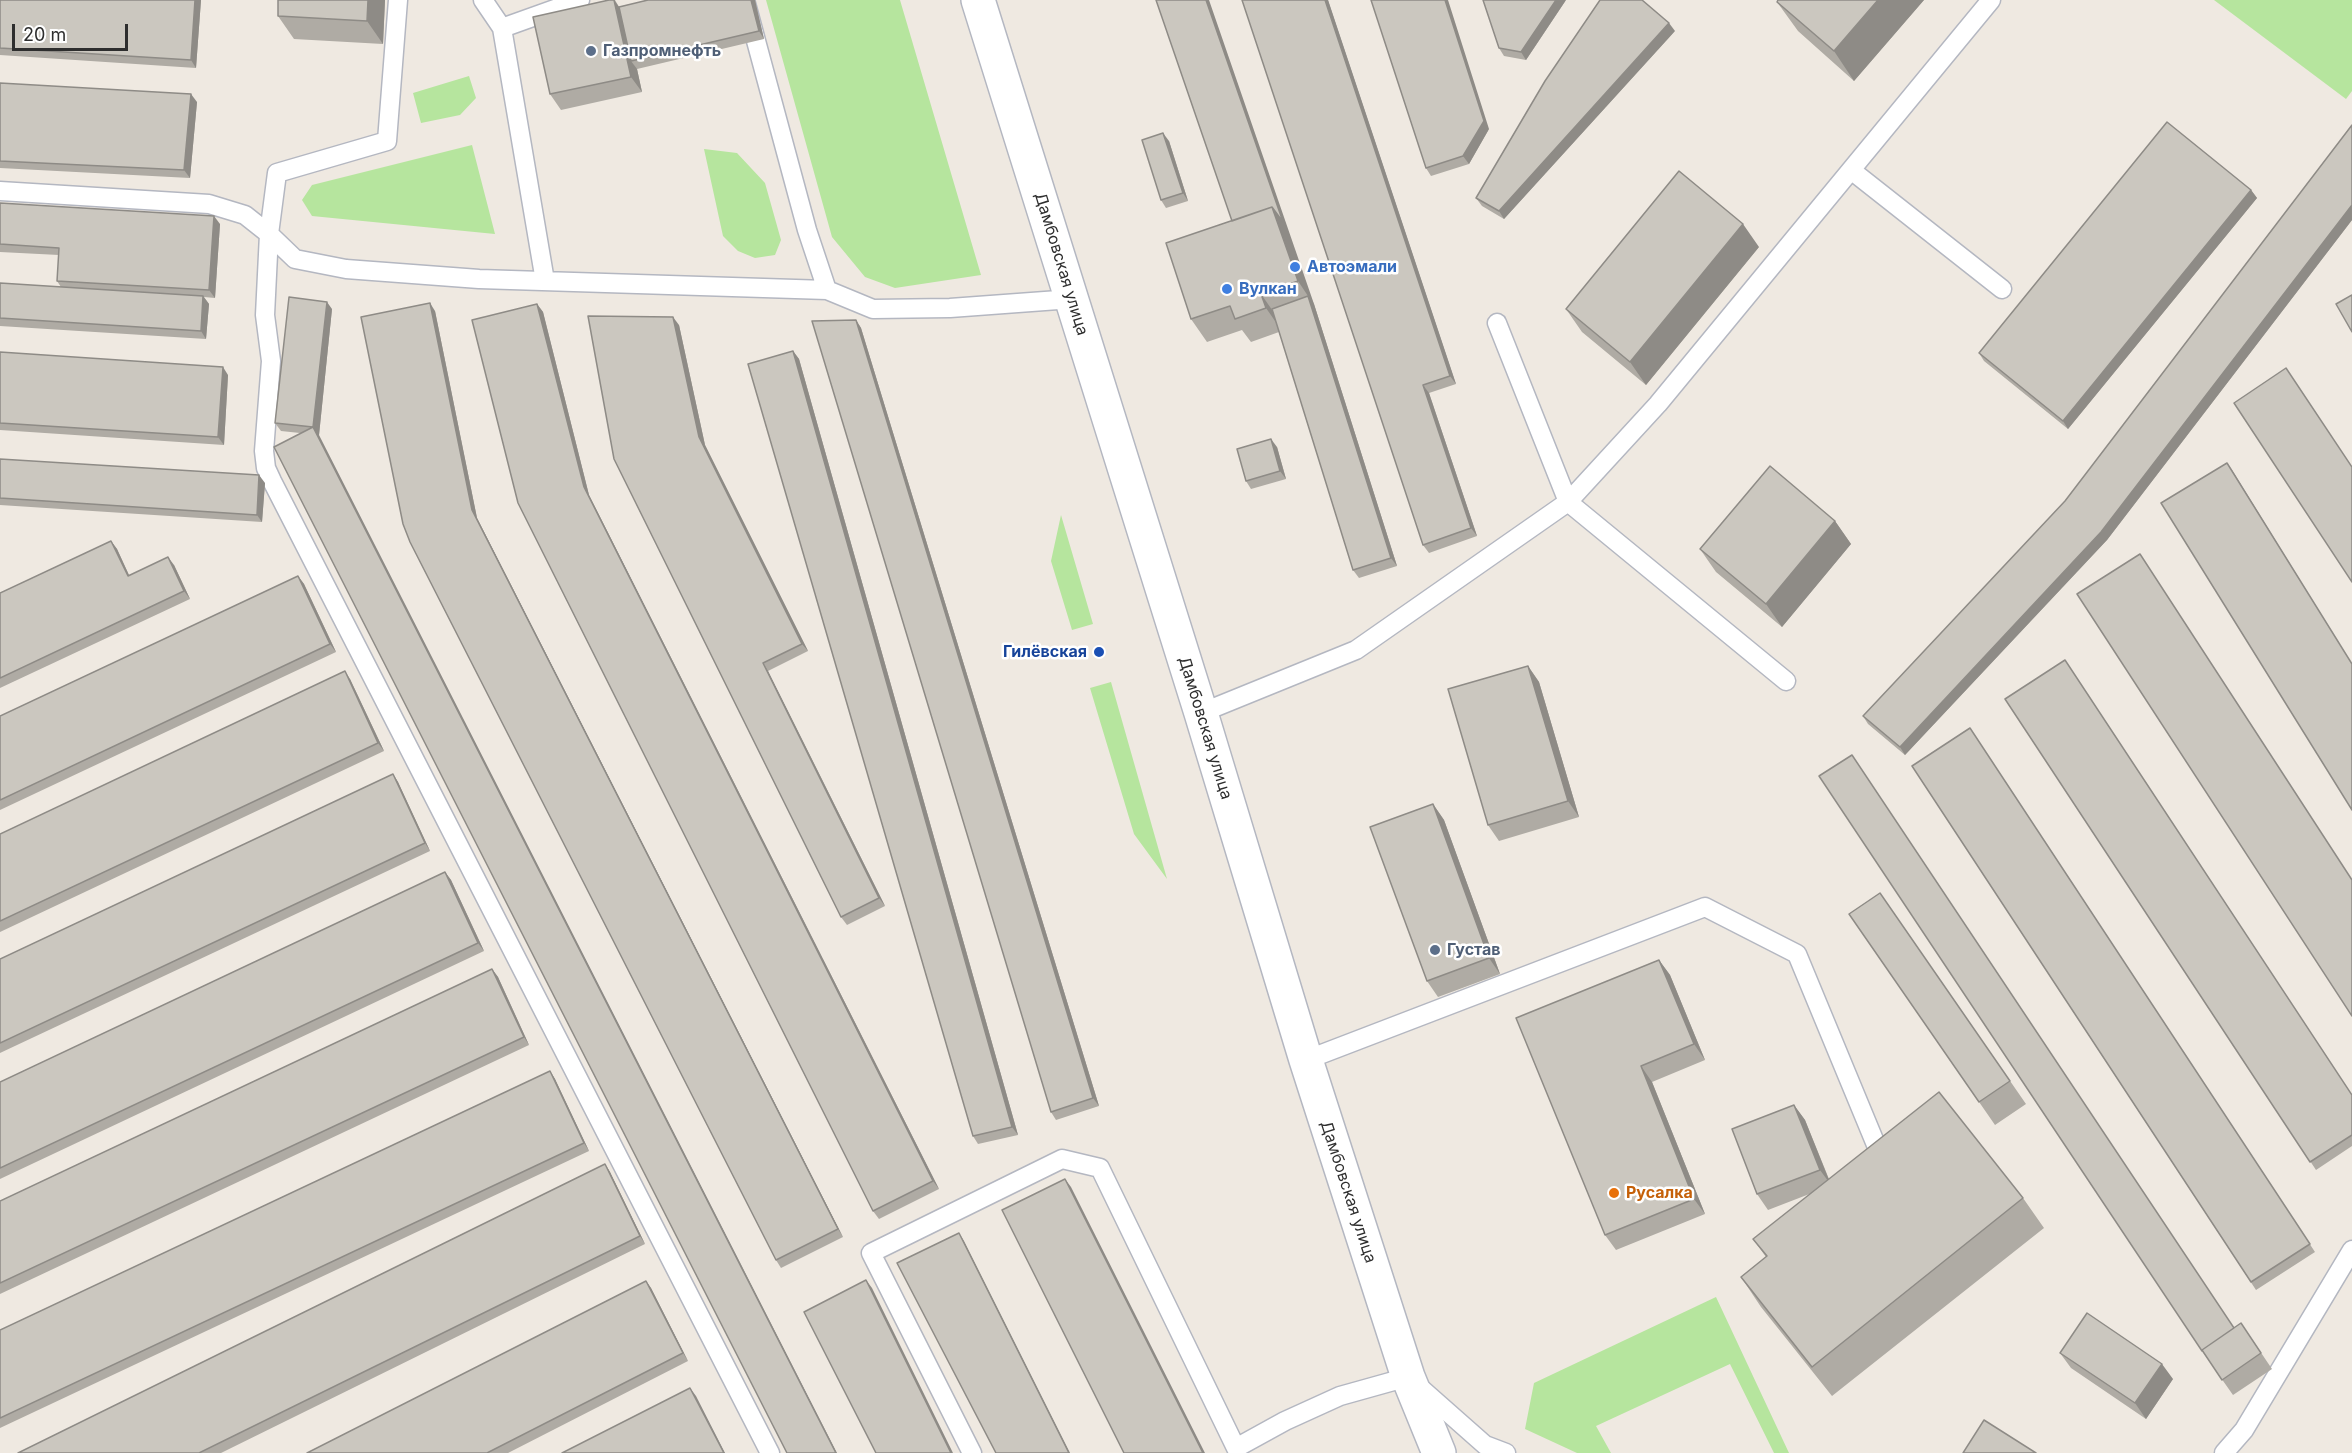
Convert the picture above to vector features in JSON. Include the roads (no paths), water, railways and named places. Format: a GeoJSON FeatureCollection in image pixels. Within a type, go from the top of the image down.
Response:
{"type":"FeatureCollection","features":[{"type":"Feature","properties":{"kind":"main road","name":"Дамбовская улица"},"geometry":{"type":"LineString","coordinates":[[978,0],[1201,713],[1306,1060],[1408,1377],[1439,1453]]}},
{"type":"Feature","properties":{"kind":"lane"},"geometry":{"type":"LineString","coordinates":[[398,0],[387,141],[277,173],[269,234],[265,315],[271,361],[264,451],[266,468],[770,1453]]}},
{"type":"Feature","properties":{"kind":"lane"},"geometry":{"type":"LineString","coordinates":[[483,0],[502,28],[545,280]]}},
{"type":"Feature","properties":{"kind":"lane"},"geometry":{"type":"LineString","coordinates":[[502,28],[580,0]]}},
{"type":"Feature","properties":{"kind":"lane"},"geometry":{"type":"LineString","coordinates":[[745,0],[807,230],[827,290]]}},
{"type":"Feature","properties":{"kind":"lane"},"geometry":{"type":"LineString","coordinates":[[1201,713],[1356,650],[1568,502],[1658,404],[1991,0]]}},
{"type":"Feature","properties":{"kind":"lane"},"geometry":{"type":"LineString","coordinates":[[1851,170],[2002,289]]}},
{"type":"Feature","properties":{"kind":"lane"},"geometry":{"type":"LineString","coordinates":[[0,191],[209,204],[245,215],[295,259],[346,269],[479,279],[827,290],[873,309],[950,308],[1072,298]]}},
{"type":"Feature","properties":{"kind":"lane"},"geometry":{"type":"LineString","coordinates":[[1497,323],[1568,502],[1786,681]]}},
{"type":"Feature","properties":{"kind":"lane"},"geometry":{"type":"LineString","coordinates":[[1306,1060],[1705,907],[1797,954],[1879,1152]]}},
{"type":"Feature","properties":{"kind":"lane"},"geometry":{"type":"LineString","coordinates":[[972,1453],[870,1253],[1062,1159],[1100,1168],[1236,1448],[1285,1421],[1340,1396],[1408,1377],[1485,1445],[1506,1453]]}},
{"type":"Feature","properties":{"kind":"lane"},"geometry":{"type":"LineString","coordinates":[[2224,1453],[2244,1430],[2352,1250]]}},
{"type":"Feature","properties":{"kind":"place","name":"Газпромнефть"},"geometry":{"type":"Point","coordinates":[591,51]}},
{"type":"Feature","properties":{"kind":"place","name":"Автоэмали"},"geometry":{"type":"Point","coordinates":[1295,267]}},
{"type":"Feature","properties":{"kind":"place","name":"Вулкан"},"geometry":{"type":"Point","coordinates":[1227,289]}},
{"type":"Feature","properties":{"kind":"place","name":"Гилёвская"},"geometry":{"type":"Point","coordinates":[1099,652]}},
{"type":"Feature","properties":{"kind":"place","name":"Густав"},"geometry":{"type":"Point","coordinates":[1435,950]}},
{"type":"Feature","properties":{"kind":"place","name":"Русалка"},"geometry":{"type":"Point","coordinates":[1614,1193]}}]}
